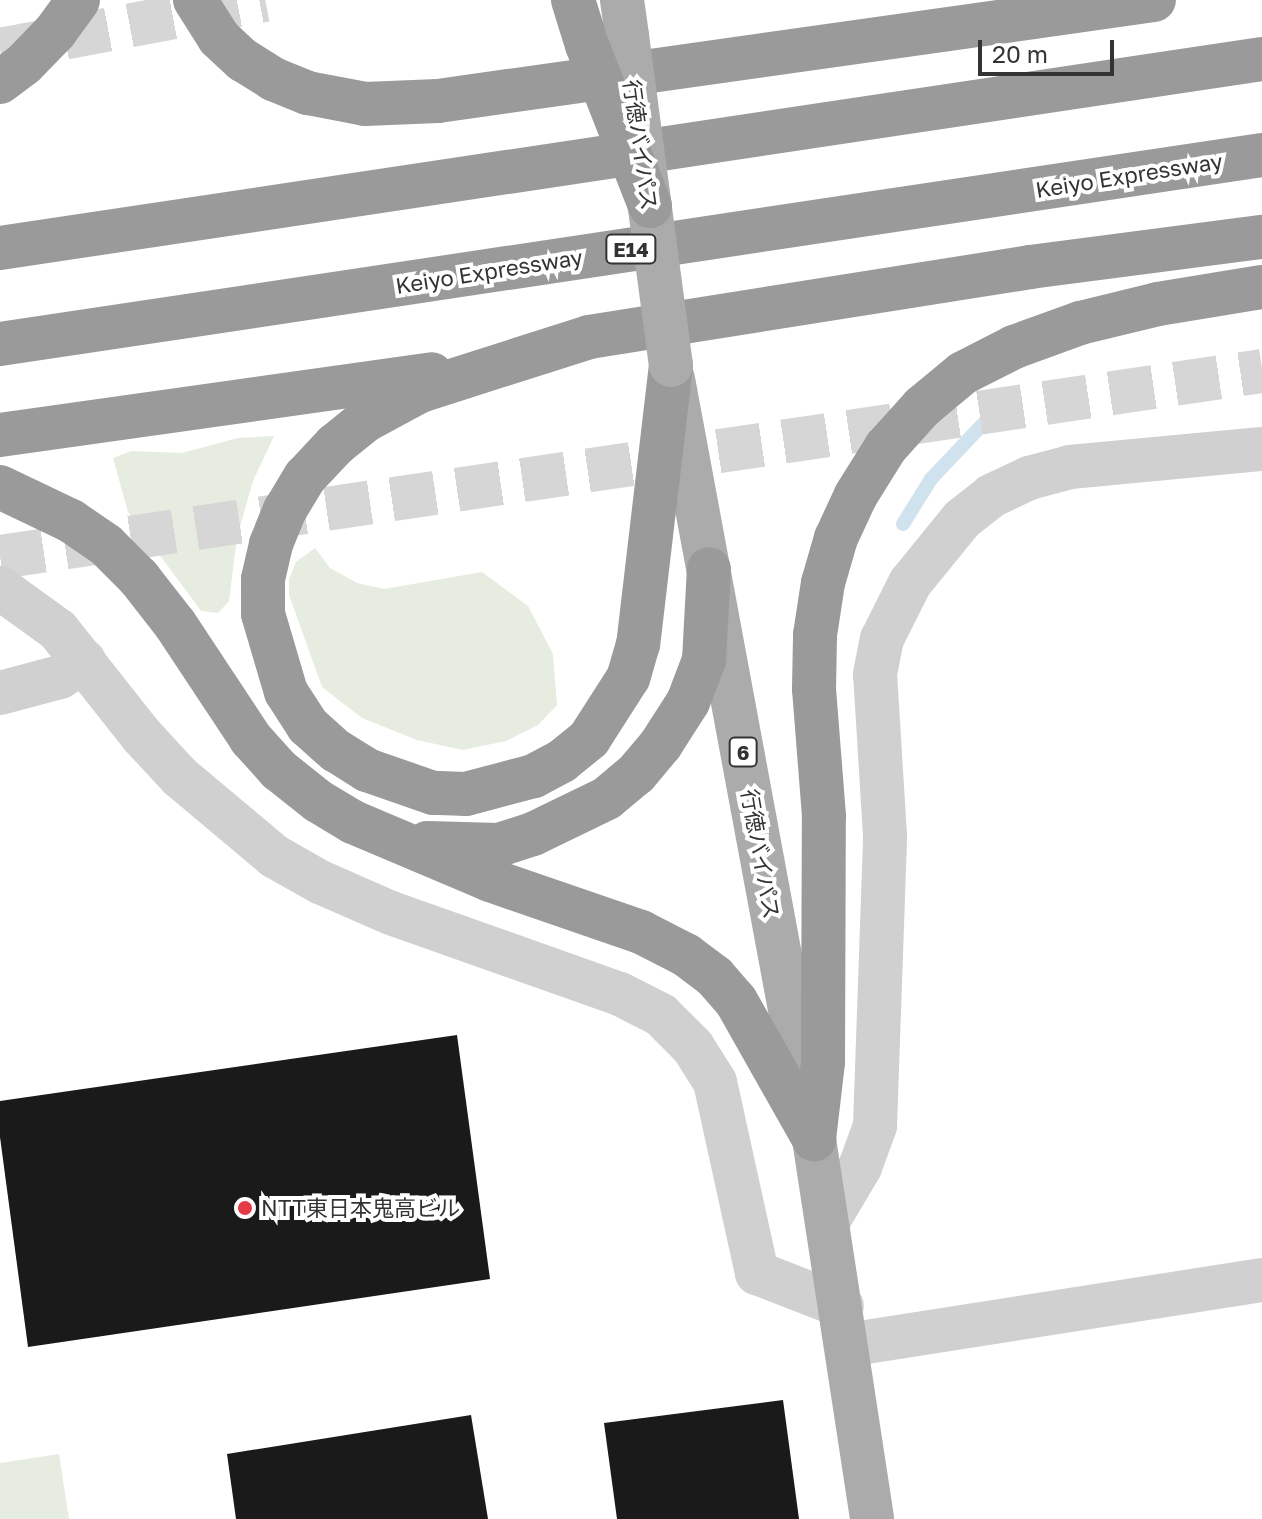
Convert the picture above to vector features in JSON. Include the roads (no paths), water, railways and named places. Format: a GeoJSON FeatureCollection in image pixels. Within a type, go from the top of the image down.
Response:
{"type":"FeatureCollection","features":[{"type":"Feature","properties":{"kind":"highway"},"geometry":{"type":"LineString","coordinates":[[0,82],[24,64],[55,32],[78,0]]}},
{"type":"Feature","properties":{"kind":"highway"},"geometry":{"type":"LineString","coordinates":[[195,0],[219,38],[243,60],[273,79],[308,93],[365,104],[438,101],[1154,0]]}},
{"type":"Feature","properties":{"kind":"highway"},"geometry":{"type":"LineString","coordinates":[[573,0],[612,27],[650,206]]}},
{"type":"Feature","properties":{"kind":"highway"},"geometry":{"type":"LineString","coordinates":[[0,248],[1262,59]]}},
{"type":"Feature","properties":{"kind":"highway","name":"Keiyo Expressway"},"geometry":{"type":"LineString","coordinates":[[0,344],[1262,155]]}},
{"type":"Feature","properties":{"kind":"highway"},"geometry":{"type":"LineString","coordinates":[[671,365],[638,644],[628,678],[589,739],[562,761],[534,776],[466,794],[433,793],[367,770],[336,751],[308,726],[286,692],[271,651],[263,614],[263,579],[285,510],[305,477],[335,445],[366,420],[420,391],[589,337],[1030,267],[1262,237]]}},
{"type":"Feature","properties":{"kind":"highway"},"geometry":{"type":"LineString","coordinates":[[814,1139],[823,1062],[824,831],[814,689],[815,635],[836,538],[856,495],[886,447],[922,407],[963,373],[1002,353],[1080,323],[1158,304],[1262,287]]}},
{"type":"Feature","properties":{"kind":"highway"},"geometry":{"type":"LineString","coordinates":[[0,435],[153,416],[389,379],[478,370]]}},
{"type":"Feature","properties":{"kind":"highway"},"geometry":{"type":"LineString","coordinates":[[0,487],[71,521],[106,545],[139,578],[175,624],[228,707],[279,770],[341,815],[490,880],[641,932],[686,955],[715,977],[736,1001],[814,1139]]}},
{"type":"Feature","properties":{"kind":"highway"},"geometry":{"type":"LineString","coordinates":[[393,840],[454,847],[499,845],[570,818],[607,798],[636,774],[661,744],[688,702],[704,660],[709,569]]}},
{"type":"Feature","properties":{"kind":"main road","name":"行徳バイパス"},"geometry":{"type":"LineString","coordinates":[[650,206],[671,365],[828,1221],[872,1519]]}},
{"type":"Feature","properties":{"kind":"street"},"geometry":{"type":"LineString","coordinates":[[828,1221],[860,1167],[875,1126],[885,836],[875,674],[882,639],[905,592],[962,519],[991,496],[1029,478],[1070,467],[1262,449]]}},
{"type":"Feature","properties":{"kind":"street"},"geometry":{"type":"LineString","coordinates":[[0,588],[58,630],[142,736],[180,777],[274,856],[320,882],[391,913],[620,994],[661,1015],[693,1047],[715,1082],[757,1273],[844,1326],[1262,1280]]}},
{"type":"Feature","properties":{"kind":"street"},"geometry":{"type":"LineString","coordinates":[[0,693],[60,677],[84,661]]}},
{"type":"Feature","properties":{"kind":"waterway"},"geometry":{"type":"LineString","coordinates":[[903,524],[931,479],[984,423]]}},
{"type":"Feature","properties":{"kind":"tunnel"},"geometry":{"type":"LineString","coordinates":[[0,50],[265,0]]}},
{"type":"Feature","properties":{"kind":"tunnel"},"geometry":{"type":"LineString","coordinates":[[0,557],[1262,371]]}},
{"type":"Feature","properties":{"kind":"place","name":"NTT東日本鬼高ビル"},"geometry":{"type":"Point","coordinates":[245,1208]}}]}
